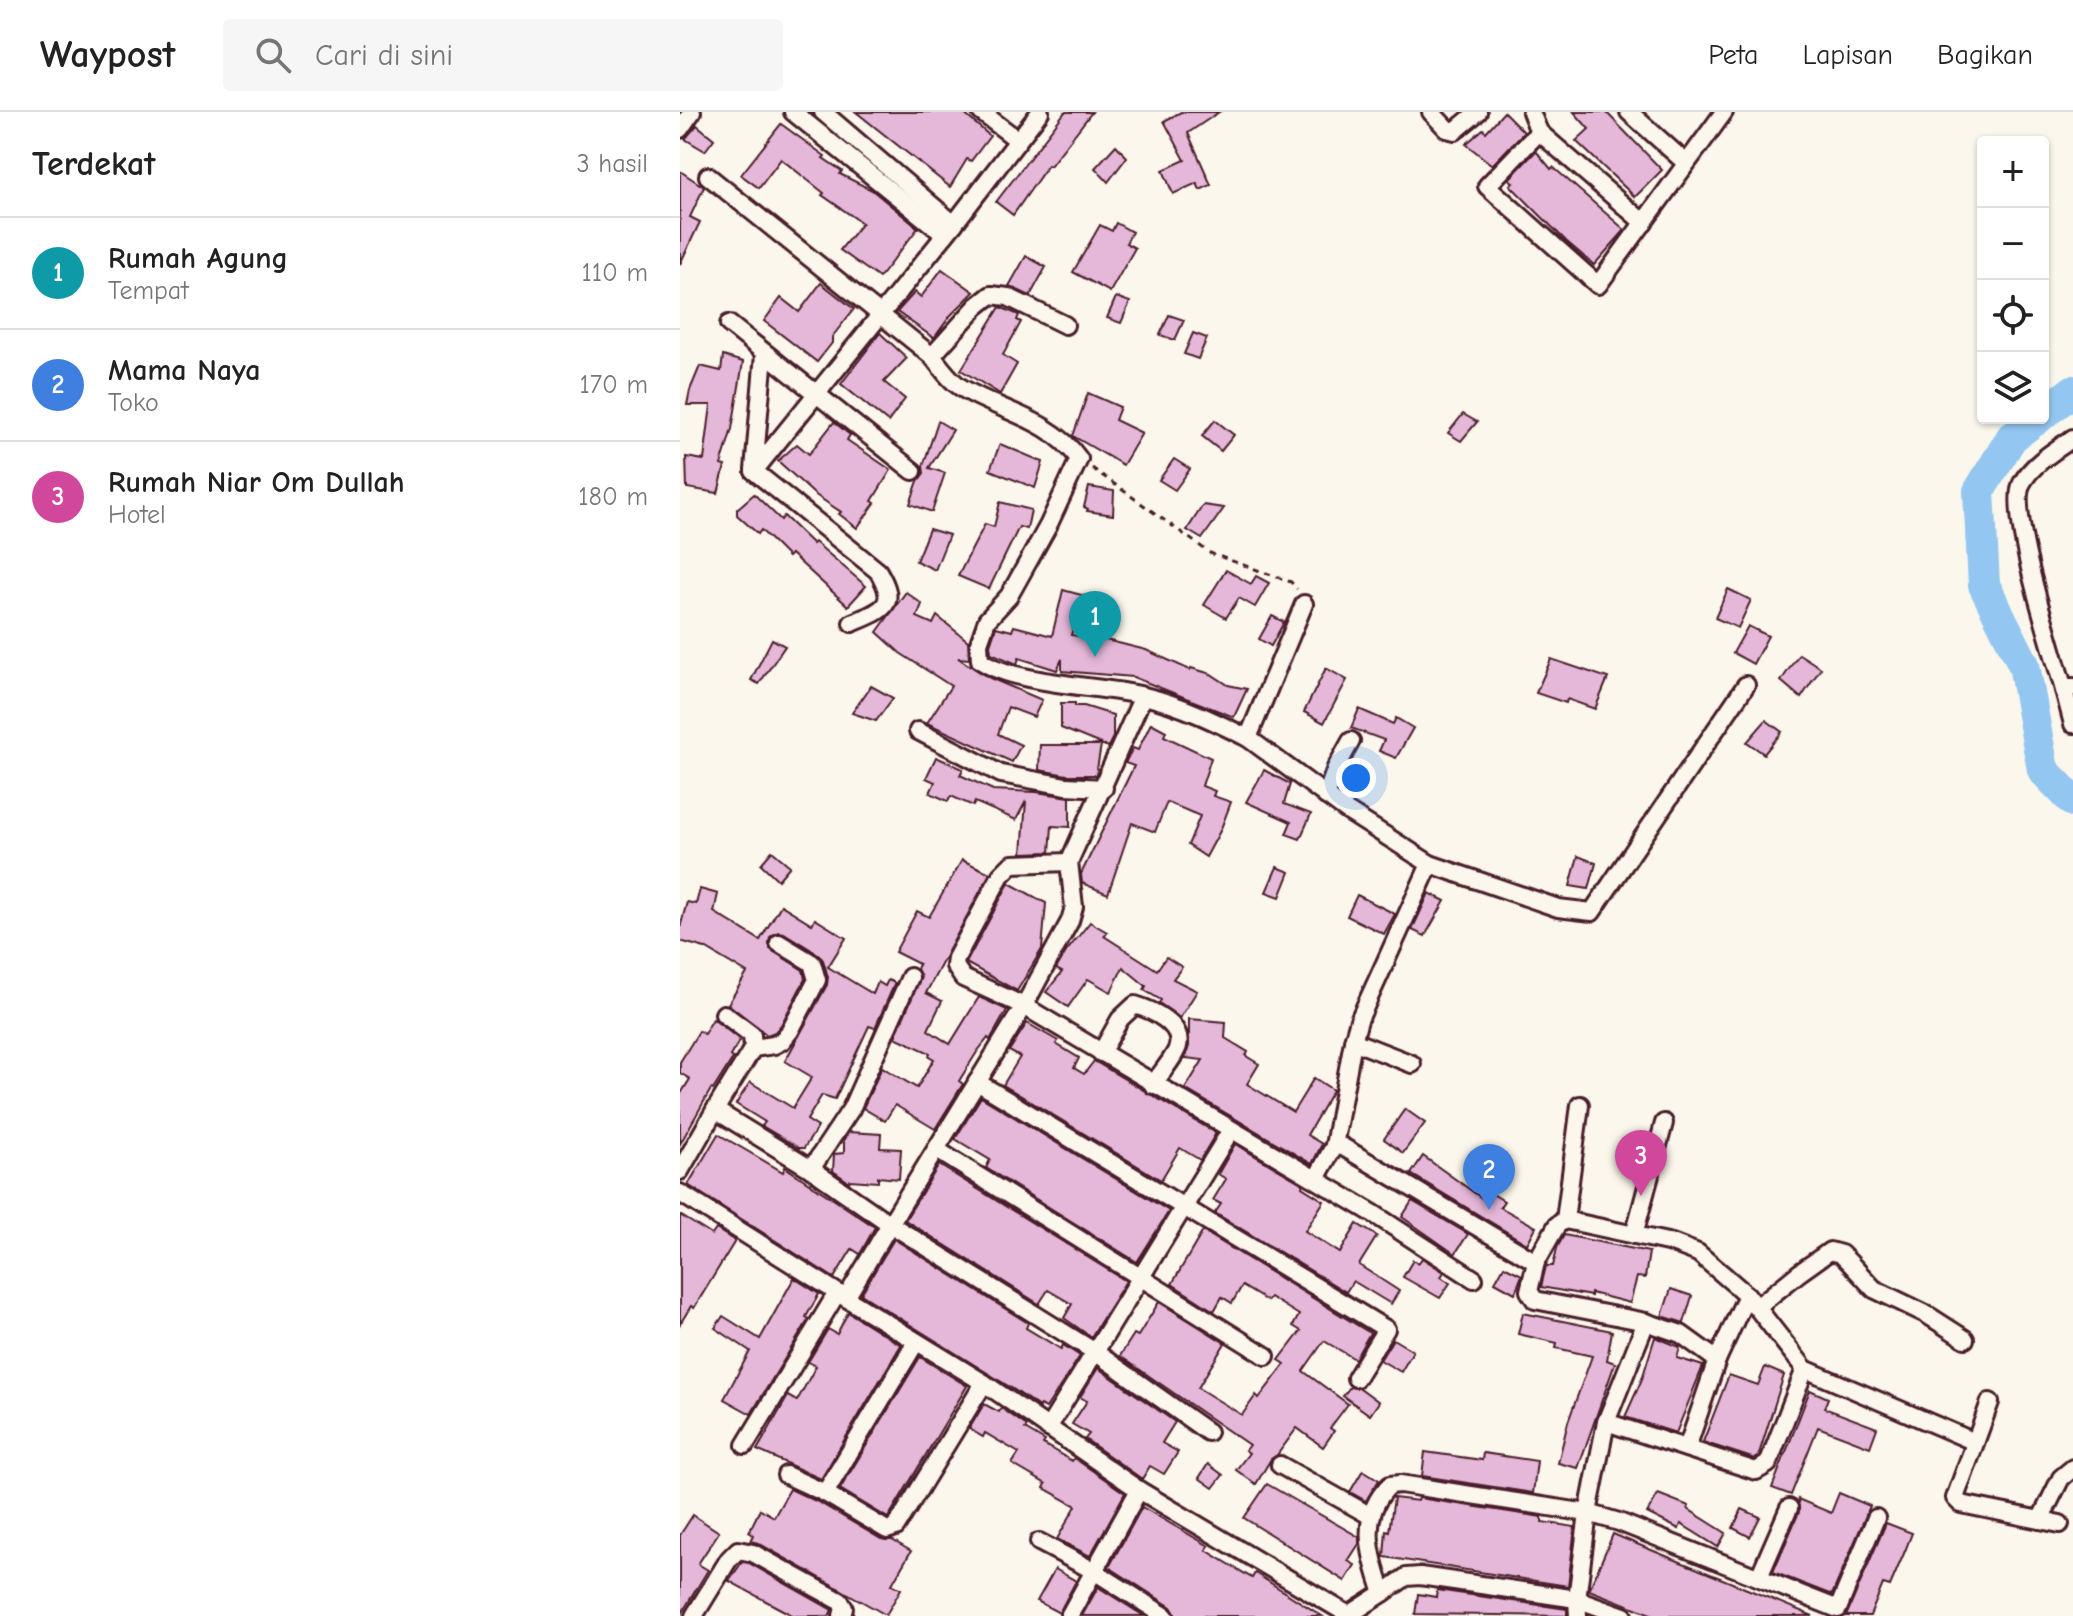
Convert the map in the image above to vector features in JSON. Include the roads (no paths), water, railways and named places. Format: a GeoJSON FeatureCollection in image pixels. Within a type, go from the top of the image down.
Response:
{"type":"FeatureCollection","features":[{"type":"Feature","properties":{"kind":"street"},"geometry":{"type":"LineString","coordinates":[[680,129],[692,112]]}},
{"type":"Feature","properties":{"kind":"street"},"geometry":{"type":"LineString","coordinates":[[793,112],[950,229]]}},
{"type":"Feature","properties":{"kind":"street"},"geometry":{"type":"LineString","coordinates":[[823,112],[950,229]]}},
{"type":"Feature","properties":{"kind":"street"},"geometry":{"type":"LineString","coordinates":[[981,112],[1018,140]]}},
{"type":"Feature","properties":{"kind":"street"},"geometry":{"type":"LineString","coordinates":[[754,471],[950,229],[1040,112]]}},
{"type":"Feature","properties":{"kind":"street"},"geometry":{"type":"LineString","coordinates":[[1431,112],[1447,129],[1455,131],[1478,112]]}},
{"type":"Feature","properties":{"kind":"street"},"geometry":{"type":"LineString","coordinates":[[1531,112],[1539,132],[1644,223]]}},
{"type":"Feature","properties":{"kind":"street"},"geometry":{"type":"LineString","coordinates":[[1629,112],[1686,163]]}},
{"type":"Feature","properties":{"kind":"street"},"geometry":{"type":"LineString","coordinates":[[1539,132],[1487,186],[1598,285],[1724,112]]}},
{"type":"Feature","properties":{"kind":"street"},"geometry":{"type":"LineString","coordinates":[[708,176],[932,356],[960,387],[1032,420],[1060,437],[1079,459],[1048,526],[1009,596],[987,620],[979,643],[980,660],[1041,680],[1143,696],[1196,712],[1248,738],[1326,796],[1430,864],[1558,908],[1592,912],[1746,685]]}},
{"type":"Feature","properties":{"kind":"street"},"geometry":{"type":"LineString","coordinates":[[932,356],[984,298],[991,295],[1008,297],[1065,325]]}},
{"type":"Feature","properties":{"kind":"street"},"geometry":{"type":"LineString","coordinates":[[729,324],[913,471]]}},
{"type":"Feature","properties":{"kind":"street"},"geometry":{"type":"LineString","coordinates":[[754,471],[764,354]]}},
{"type":"Feature","properties":{"kind":"street"},"geometry":{"type":"LineString","coordinates":[[2073,438],[2045,458],[2022,484],[2018,501],[2022,530],[2068,688],[2073,724]]}},
{"type":"Feature","properties":{"kind":"street"},"geometry":{"type":"LineString","coordinates":[[754,471],[878,571],[887,587],[887,604],[852,623]]}},
{"type":"Feature","properties":{"kind":"street"},"geometry":{"type":"LineString","coordinates":[[1248,738],[1304,604]]}},
{"type":"Feature","properties":{"kind":"street"},"geometry":{"type":"LineString","coordinates":[[745,1445],[937,1150],[1024,1006],[1070,921],[1074,907],[1069,862],[1143,696]]}},
{"type":"Feature","properties":{"kind":"street"},"geometry":{"type":"LineString","coordinates":[[918,731],[1001,774],[1053,784],[1104,788]]}},
{"type":"Feature","properties":{"kind":"street"},"geometry":{"type":"LineString","coordinates":[[1326,796],[1336,768],[1351,741]]}},
{"type":"Feature","properties":{"kind":"street"},"geometry":{"type":"LineString","coordinates":[[1069,862],[1012,864],[1001,875],[956,958],[955,966],[963,978],[1024,1006],[1316,1179],[1474,1279]]}},
{"type":"Feature","properties":{"kind":"street"},"geometry":{"type":"LineString","coordinates":[[1316,1179],[1334,1146],[1353,1041],[1368,999],[1430,864]]}},
{"type":"Feature","properties":{"kind":"street"},"geometry":{"type":"LineString","coordinates":[[753,1048],[782,1041],[817,980],[812,963],[779,943]]}},
{"type":"Feature","properties":{"kind":"street"},"geometry":{"type":"LineString","coordinates":[[811,1169],[851,1109],[910,977]]}},
{"type":"Feature","properties":{"kind":"street"},"geometry":{"type":"LineString","coordinates":[[1101,1053],[1120,1019],[1135,1005],[1166,1019],[1177,1033],[1178,1047],[1153,1085]]}},
{"type":"Feature","properties":{"kind":"street"},"geometry":{"type":"LineString","coordinates":[[680,1171],[753,1048],[752,1035],[724,1014]]}},
{"type":"Feature","properties":{"kind":"street"},"geometry":{"type":"LineString","coordinates":[[1353,1041],[1412,1064]]}},
{"type":"Feature","properties":{"kind":"street"},"geometry":{"type":"LineString","coordinates":[[977,1082],[1386,1329],[1356,1378]]}},
{"type":"Feature","properties":{"kind":"street"},"geometry":{"type":"LineString","coordinates":[[1565,1220],[1580,1105]]}},
{"type":"Feature","properties":{"kind":"street"},"geometry":{"type":"LineString","coordinates":[[715,1110],[1095,1352],[1208,1432]]}},
{"type":"Feature","properties":{"kind":"street"},"geometry":{"type":"LineString","coordinates":[[1634,1235],[1664,1123]]}},
{"type":"Feature","properties":{"kind":"street"},"geometry":{"type":"LineString","coordinates":[[1048,1428],[1231,1130]]}},
{"type":"Feature","properties":{"kind":"street"},"geometry":{"type":"LineString","coordinates":[[1334,1146],[1356,1153],[1536,1262]]}},
{"type":"Feature","properties":{"kind":"street"},"geometry":{"type":"LineString","coordinates":[[937,1150],[1266,1356]]}},
{"type":"Feature","properties":{"kind":"street"},"geometry":{"type":"LineString","coordinates":[[680,1193],[984,1383],[1139,1490],[1349,1616],[1406,1577],[1420,1576],[1624,1616]]}},
{"type":"Feature","properties":{"kind":"street"},"geometry":{"type":"LineString","coordinates":[[1717,1360],[1681,1334],[1646,1322],[1535,1300],[1529,1291],[1536,1262],[1557,1225],[1565,1220],[1672,1243],[1698,1253],[1752,1301],[1805,1369],[1975,1442]]}},
{"type":"Feature","properties":{"kind":"street"},"geometry":{"type":"LineString","coordinates":[[1687,1448],[1717,1360],[1752,1301],[1830,1251],[1841,1254],[1874,1289],[1926,1314],[1965,1339]]}},
{"type":"Feature","properties":{"kind":"street"},"geometry":{"type":"LineString","coordinates":[[1578,1608],[1588,1513],[1606,1422],[1646,1322]]}},
{"type":"Feature","properties":{"kind":"street"},"geometry":{"type":"LineString","coordinates":[[825,1493],[916,1342]]}},
{"type":"Feature","properties":{"kind":"street"},"geometry":{"type":"LineString","coordinates":[[1606,1422],[1756,1471],[1768,1464],[1805,1369]]}},
{"type":"Feature","properties":{"kind":"street"},"geometry":{"type":"LineString","coordinates":[[786,1475],[825,1493],[887,1530],[896,1527],[984,1383]]}},
{"type":"Feature","properties":{"kind":"street"},"geometry":{"type":"LineString","coordinates":[[1990,1402],[1955,1498],[1961,1504],[2060,1524]]}},
{"type":"Feature","properties":{"kind":"street"},"geometry":{"type":"LineString","coordinates":[[1280,1465],[1369,1515]]}},
{"type":"Feature","properties":{"kind":"street"},"geometry":{"type":"LineString","coordinates":[[2040,1520],[2061,1478],[2073,1468]]}},
{"type":"Feature","properties":{"kind":"street"},"geometry":{"type":"LineString","coordinates":[[1383,1593],[1372,1555],[1369,1515],[1390,1485],[1588,1513],[1654,1534],[1836,1612],[1876,1518]]}},
{"type":"Feature","properties":{"kind":"street"},"geometry":{"type":"LineString","coordinates":[[1069,1616],[1139,1490]]}},
{"type":"Feature","properties":{"kind":"street"},"geometry":{"type":"LineString","coordinates":[[1759,1577],[1789,1508]]}},
{"type":"Feature","properties":{"kind":"street"},"geometry":{"type":"LineString","coordinates":[[1039,1542],[1094,1571],[1165,1616]]}},
{"type":"Feature","properties":{"kind":"street"},"geometry":{"type":"LineString","coordinates":[[694,1616],[729,1559],[738,1550],[753,1553],[840,1601],[844,1608],[842,1616]]}},
{"type":"Feature","properties":{"kind":"waterway"},"geometry":{"type":"LineString","coordinates":[[2049,409],[2073,391]]}},
{"type":"Feature","properties":{"kind":"waterway"},"geometry":{"type":"LineString","coordinates":[[2030,424],[2012,437],[1979,491],[1984,585],[2024,665],[2043,770],[2073,801]]}},
{"type":"Feature","properties":{"kind":"place","name":"Rumah Agung"},"geometry":{"type":"Point","coordinates":[1095,657]}},
{"type":"Feature","properties":{"kind":"place","name":"Rumah Niar Om Dullah"},"geometry":{"type":"Point","coordinates":[1641,1196]}},
{"type":"Feature","properties":{"kind":"place","name":"Mama Naya"},"geometry":{"type":"Point","coordinates":[1489,1210]}}]}
